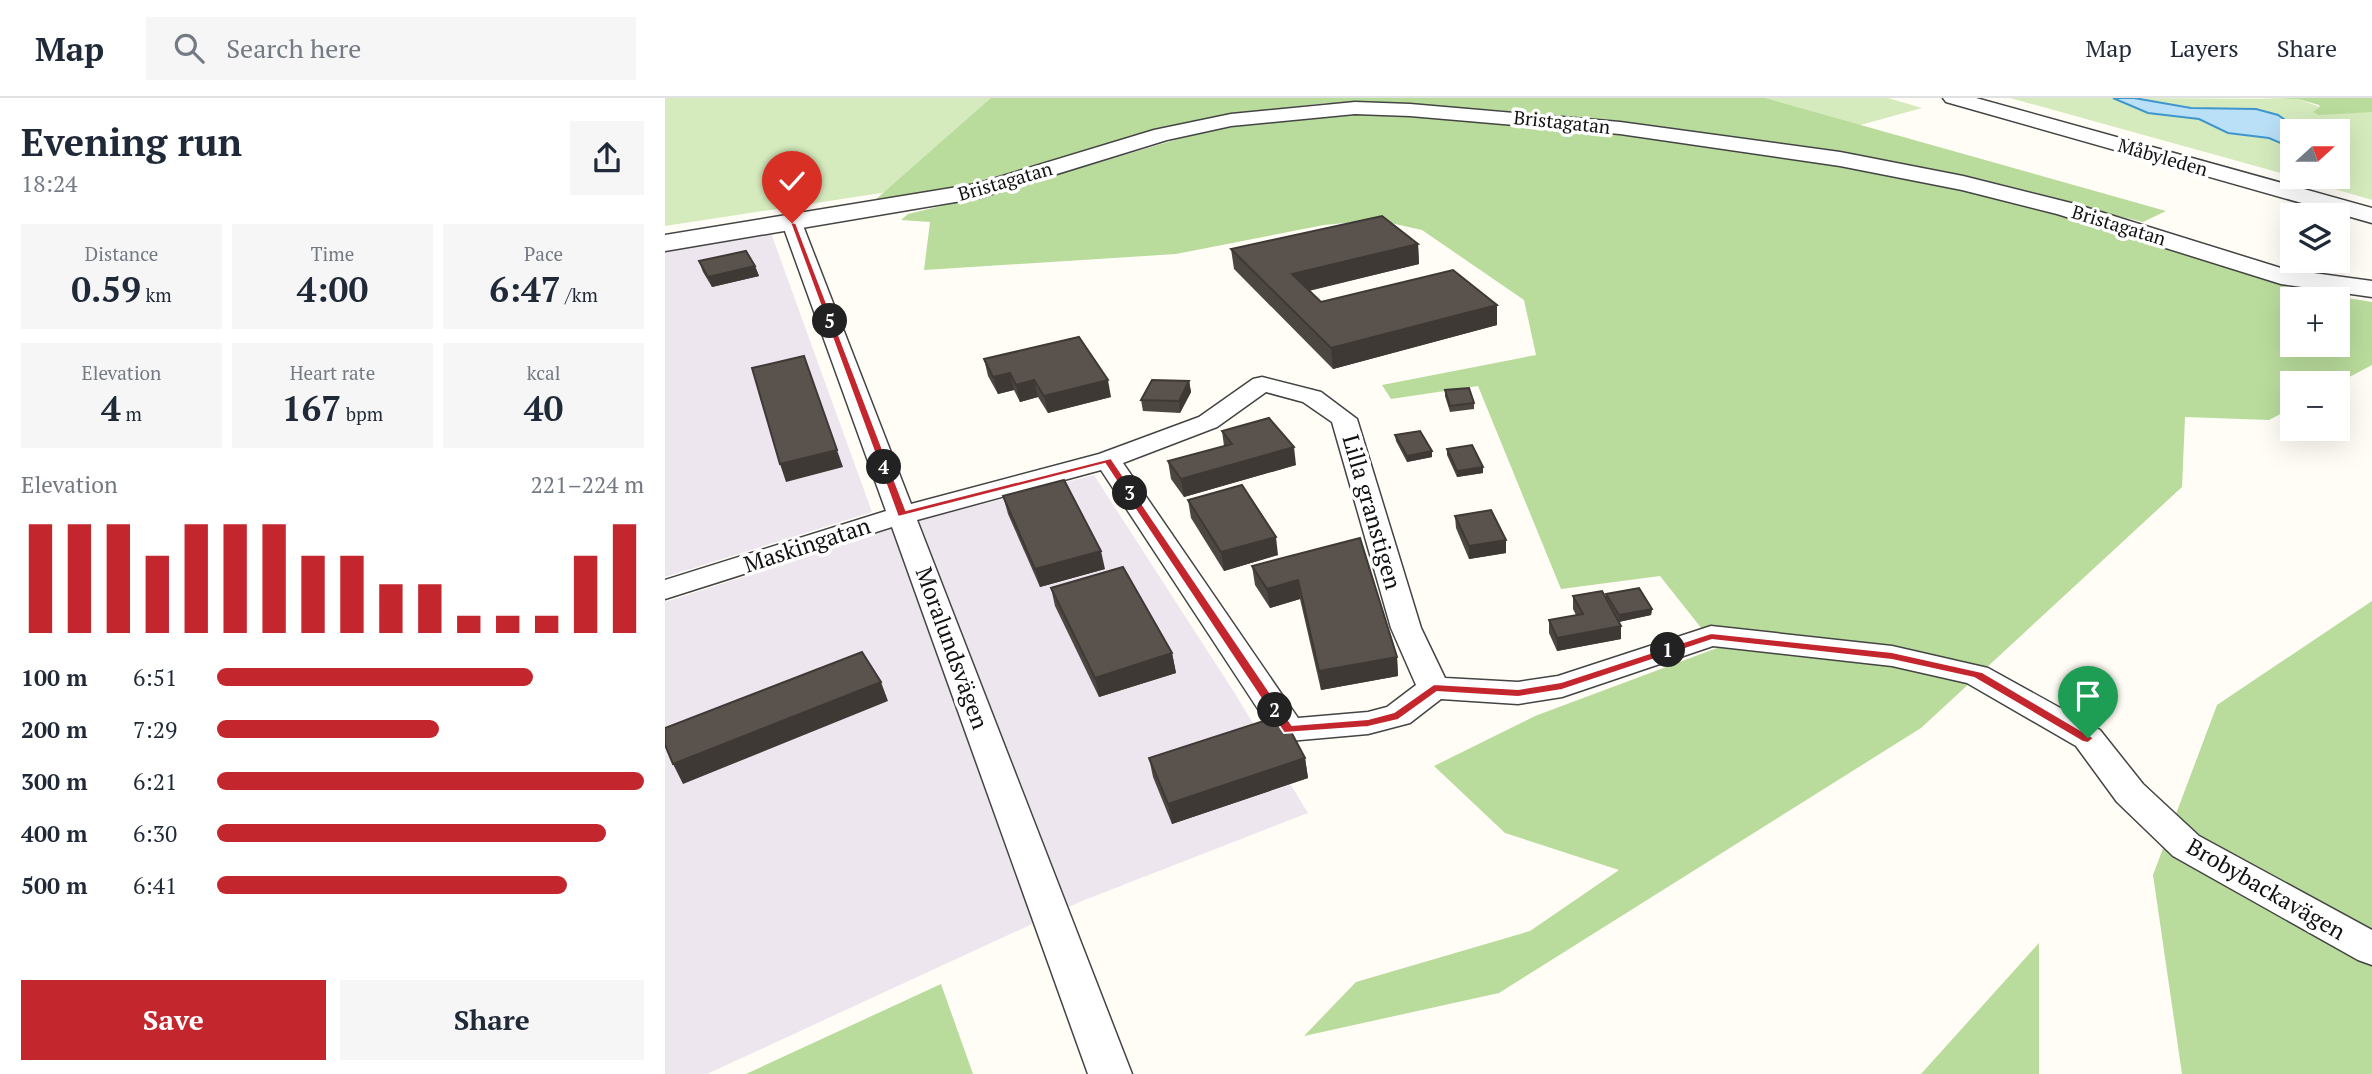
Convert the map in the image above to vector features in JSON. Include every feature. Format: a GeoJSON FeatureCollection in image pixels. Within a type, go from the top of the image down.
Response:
{"type":"FeatureCollection","features":[{"type":"Feature","properties":{"kind":"street","name":"Måbyleden"},"geometry":{"type":"LineString","coordinates":[[1954,98],[2372,216]]}},
{"type":"Feature","properties":{"kind":"street","name":"Bristagatan"},"geometry":{"type":"LineString","coordinates":[[665,243],[979,191],[1162,135],[1231,120],[1330,110],[1410,110],[1620,128],[1840,159],[1963,183],[2066,209],[2281,276],[2372,289]]}},
{"type":"Feature","properties":{"kind":"street","name":"Moralundsvägen"},"geometry":{"type":"LineString","coordinates":[[792,223],[1110,1074]]}},
{"type":"Feature","properties":{"kind":"street","name":"Maskingatan"},"geometry":{"type":"LineString","coordinates":[[665,590],[902,515],[1108,460],[1208,422],[1262,384]]}},
{"type":"Feature","properties":{"kind":"street","name":"Lilla granstigen"},"geometry":{"type":"LineString","coordinates":[[1262,384],[1312,397],[1344,419],[1406,628],[1434,688]]}},
{"type":"Feature","properties":{"kind":"street"},"geometry":{"type":"LineString","coordinates":[[1108,460],[1289,730],[1368,723],[1398,715],[1434,688]]}},
{"type":"Feature","properties":{"kind":"street","name":"Brobybackavägen"},"geometry":{"type":"LineString","coordinates":[[1434,688],[1518,693],[1562,686],[1711,636],[1892,656],[1977,675],[2088,738],[2130,793],[2186,846],[2372,949]]}},
{"type":"Feature","properties":{"kind":"shaded area"},"geometry":{"type":"Polygon","coordinates":[[[771,233],[872,512],[665,577],[665,249],[771,233]]]}},
{"type":"Feature","properties":{"kind":"shaded area"},"geometry":{"type":"Polygon","coordinates":[[[1094,475],[1234,692],[1308,813],[1082,901],[707,1074],[665,1074],[665,602],[917,521],[1094,475]]]}},
{"type":"Feature","properties":{"kind":"green space"},"geometry":{"type":"Polygon","coordinates":[[[665,98],[1293,98],[907,189],[665,226],[665,98]]]}},
{"type":"Feature","properties":{"kind":"green space"},"geometry":{"type":"Polygon","coordinates":[[[991,98],[1765,98],[2166,211],[2143,222],[1993,186],[1694,134],[1498,110],[1327,103],[1229,114],[1154,131],[931,195],[874,201],[991,98]]]}},
{"type":"Feature","properties":{"kind":"green space"},"geometry":{"type":"Polygon","coordinates":[[[1421,98],[1888,98],[1922,108],[1817,137],[1421,98]]]}},
{"type":"Feature","properties":{"kind":"green space"},"geometry":{"type":"Polygon","coordinates":[[[2010,98],[2113,98],[2153,114],[2199,119],[2228,133],[2269,138],[2280,143],[2280,173],[2010,98]]]}},
{"type":"Feature","properties":{"kind":"green space"},"geometry":{"type":"Polygon","coordinates":[[[2134,98],[2298,99],[2320,107],[2372,112],[2372,200],[2335,189],[2350,189],[2350,119],[2284,119],[2256,109],[2191,108],[2134,98]]]}},
{"type":"Feature","properties":{"kind":"green space"},"geometry":{"type":"Polygon","coordinates":[[[2260,98],[2372,98],[2372,112],[2319,115],[2313,112],[2319,105],[2298,99],[2260,98]]]}},
{"type":"Feature","properties":{"kind":"green space"},"geometry":{"type":"Polygon","coordinates":[[[1328,113],[1569,125],[1767,156],[1845,162],[1995,192],[2288,287],[2280,287],[2280,357],[2350,357],[2350,298],[2372,302],[2372,365],[2350,377],[2350,371],[2280,371],[2280,414],[2269,420],[2185,417],[2182,487],[1921,728],[1499,993],[1304,1036],[1356,982],[1530,931],[1619,870],[1505,833],[1434,766],[1535,716],[1717,648],[1660,576],[1561,589],[1478,386],[1391,399],[1382,385],[1536,355],[1524,300],[1422,230],[1377,220],[1324,225],[1176,254],[924,270],[930,222],[901,220],[908,214],[995,193],[1195,134],[1328,113]]]}},
{"type":"Feature","properties":{"kind":"green space"},"geometry":{"type":"Polygon","coordinates":[[[2372,601],[2372,1074],[2182,1074],[2153,875],[2217,705],[2372,601]]]}},
{"type":"Feature","properties":{"kind":"green space"},"geometry":{"type":"Polygon","coordinates":[[[2039,943],[2039,1074],[1921,1074],[2039,943]]]}},
{"type":"Feature","properties":{"kind":"green space"},"geometry":{"type":"Polygon","coordinates":[[[941,984],[973,1074],[746,1074],[941,984]]]}},
{"type":"Feature","properties":{"kind":"water"},"geometry":{"type":"Polygon","coordinates":[[[2113,98],[2134,98],[2191,108],[2256,109],[2284,119],[2280,119],[2280,143],[2269,138],[2228,133],[2199,119],[2148,113],[2113,98]]]}},
{"type":"Feature","properties":{"kind":"building"},"geometry":{"type":"Polygon","coordinates":[[[1382,216],[1418,244],[1292,274],[1321,302],[1453,270],[1497,305],[1331,348],[1231,249],[1382,216]]]}},
{"type":"Feature","properties":{"kind":"building"},"geometry":{"type":"Polygon","coordinates":[[[746,251],[755,266],[708,277],[699,261],[746,251]]]}},
{"type":"Feature","properties":{"kind":"building"},"geometry":{"type":"Polygon","coordinates":[[[1079,337],[1108,380],[1044,396],[1034,380],[1016,385],[1010,373],[993,377],[984,359],[1079,337]]]}},
{"type":"Feature","properties":{"kind":"building"},"geometry":{"type":"Polygon","coordinates":[[[804,356],[837,450],[780,464],[752,368],[804,356]]]}},
{"type":"Feature","properties":{"kind":"building"},"geometry":{"type":"Polygon","coordinates":[[[1152,380],[1189,381],[1179,401],[1141,400],[1152,380]]]}},
{"type":"Feature","properties":{"kind":"building"},"geometry":{"type":"Polygon","coordinates":[[[1469,388],[1474,403],[1450,406],[1445,390],[1469,388]]]}},
{"type":"Feature","properties":{"kind":"building"},"geometry":{"type":"Polygon","coordinates":[[[1269,418],[1294,447],[1181,479],[1168,461],[1232,444],[1222,431],[1269,418]]]}},
{"type":"Feature","properties":{"kind":"building"},"geometry":{"type":"Polygon","coordinates":[[[1420,431],[1432,451],[1407,456],[1395,435],[1420,431]]]}},
{"type":"Feature","properties":{"kind":"building"},"geometry":{"type":"Polygon","coordinates":[[[1472,445],[1483,467],[1457,471],[1447,449],[1472,445]]]}},
{"type":"Feature","properties":{"kind":"building"},"geometry":{"type":"Polygon","coordinates":[[[1064,480],[1101,551],[1035,569],[1003,496],[1064,480]]]}},
{"type":"Feature","properties":{"kind":"building"},"geometry":{"type":"Polygon","coordinates":[[[1242,485],[1276,537],[1221,552],[1188,500],[1242,485]]]}},
{"type":"Feature","properties":{"kind":"building"},"geometry":{"type":"Polygon","coordinates":[[[1491,510],[1506,540],[1469,546],[1455,516],[1491,510]]]}},
{"type":"Feature","properties":{"kind":"building"},"geometry":{"type":"Polygon","coordinates":[[[1360,538],[1397,657],[1319,671],[1298,580],[1267,589],[1252,566],[1360,538]]]}},
{"type":"Feature","properties":{"kind":"building"},"geometry":{"type":"Polygon","coordinates":[[[1123,567],[1172,653],[1095,678],[1051,588],[1123,567]]]}},
{"type":"Feature","properties":{"kind":"building"},"geometry":{"type":"Polygon","coordinates":[[[1639,588],[1652,609],[1619,615],[1606,594],[1639,588]]]}},
{"type":"Feature","properties":{"kind":"building"},"geometry":{"type":"Polygon","coordinates":[[[1602,591],[1621,626],[1557,638],[1549,620],[1583,614],[1573,596],[1602,591]]]}},
{"type":"Feature","properties":{"kind":"building"},"geometry":{"type":"Polygon","coordinates":[[[862,652],[881,682],[673,764],[665,745],[665,728],[862,652]]]}},
{"type":"Feature","properties":{"kind":"building"},"geometry":{"type":"Polygon","coordinates":[[[1282,715],[1305,758],[1168,804],[1149,758],[1282,715]]]}},
{"type":"Feature","properties":{"kind":"route"},"geometry":{"type":"LineString","coordinates":[[792,223],[902,515],[1108,460],[1289,730],[1368,723],[1398,715],[1434,688],[1518,693],[1562,686],[1711,636],[1892,656],[1977,675],[2088,738]]}}]}
